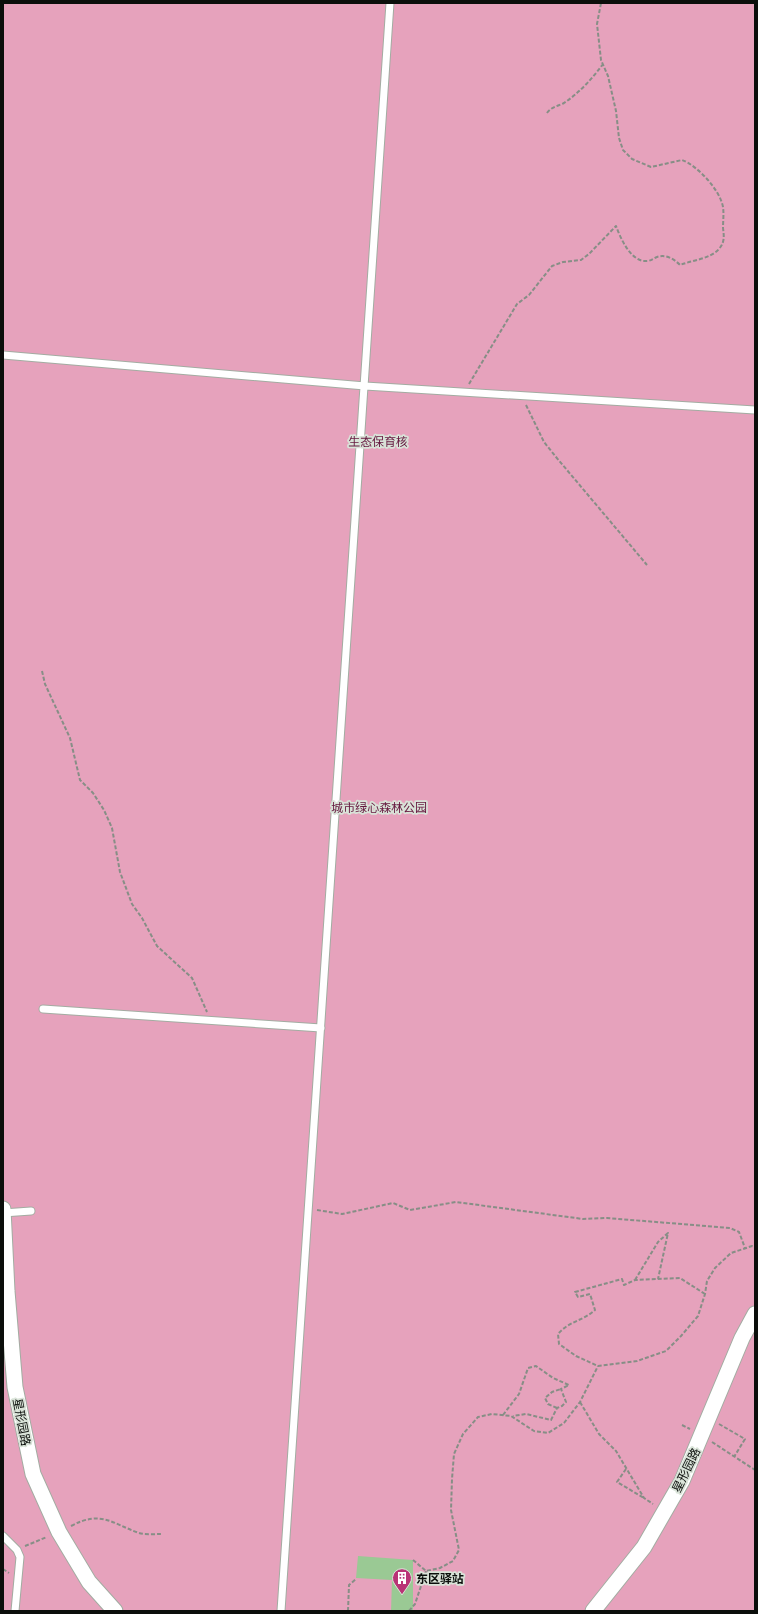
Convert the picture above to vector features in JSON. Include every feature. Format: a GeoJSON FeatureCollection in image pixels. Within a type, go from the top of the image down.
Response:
{"type":"FeatureCollection","features":[{"type":"Feature","properties":{"kind":"street","name":"星形园路"},"geometry":{"type":"LineString","coordinates":[[3,1209],[7,1291],[15,1387],[33,1474],[59,1532],[90,1582],[115,1611]]}},
{"type":"Feature","properties":{"kind":"street","name":"星形园路"},"geometry":{"type":"LineString","coordinates":[[593,1611],[644,1547],[682,1481],[742,1338],[755,1314]]}},
{"type":"Feature","properties":{"kind":"lane"},"geometry":{"type":"LineString","coordinates":[[281,1611],[390,3]]}},
{"type":"Feature","properties":{"kind":"lane"},"geometry":{"type":"LineString","coordinates":[[3,355],[365,386],[755,410]]}},
{"type":"Feature","properties":{"kind":"lane"},"geometry":{"type":"LineString","coordinates":[[43,1009],[321,1028]]}},
{"type":"Feature","properties":{"kind":"lane"},"geometry":{"type":"LineString","coordinates":[[3,1213],[31,1211]]}},
{"type":"Feature","properties":{"kind":"lane"},"geometry":{"type":"LineString","coordinates":[[3,1536],[17,1550],[20,1557],[15,1611]]}},
{"type":"Feature","properties":{"kind":"path"},"geometry":{"type":"LineString","coordinates":[[465,392],[474,374],[517,304],[529,295],[552,266],[563,262],[581,260],[590,254],[616,226],[629,250],[635,257],[643,261],[650,261],[664,256],[674,260],[680,265],[714,253],[720,248],[724,240],[723,205],[719,196],[705,175],[697,168],[682,160],[651,167],[632,159],[623,150],[619,138],[616,111],[608,76],[603,64],[597,24],[601,3]]}},
{"type":"Feature","properties":{"kind":"path"},"geometry":{"type":"LineString","coordinates":[[547,113],[549,109],[564,102],[581,88],[603,64]]}},
{"type":"Feature","properties":{"kind":"path"},"geometry":{"type":"LineString","coordinates":[[521,396],[544,442],[648,564]]}},
{"type":"Feature","properties":{"kind":"path"},"geometry":{"type":"LineString","coordinates":[[42,671],[45,684],[70,738],[80,780],[97,799],[112,828],[120,872],[132,904],[142,918],[157,946],[192,978],[203,1000],[209,1020]]}},
{"type":"Feature","properties":{"kind":"path"},"geometry":{"type":"LineString","coordinates":[[308,1209],[342,1214],[393,1203],[410,1210],[456,1202],[583,1220],[607,1218],[730,1228],[739,1232],[745,1248]]}},
{"type":"Feature","properties":{"kind":"path"},"geometry":{"type":"LineString","coordinates":[[635,1280],[658,1242],[668,1233],[658,1279]]}},
{"type":"Feature","properties":{"kind":"path"},"geometry":{"type":"LineString","coordinates":[[705,1294],[680,1278],[635,1280],[624,1285],[622,1279],[575,1292],[578,1297],[590,1294],[595,1310],[590,1315],[566,1325],[558,1334],[559,1344],[576,1356],[598,1366],[637,1361],[666,1351],[698,1316],[705,1294],[707,1281],[715,1268],[732,1253],[745,1248],[755,1247]]}},
{"type":"Feature","properties":{"kind":"path"},"geometry":{"type":"LineString","coordinates":[[503,1415],[519,1394],[528,1368],[536,1366],[553,1378],[569,1385],[552,1392],[545,1398],[548,1404],[557,1408]]}},
{"type":"Feature","properties":{"kind":"path"},"geometry":{"type":"LineString","coordinates":[[512,1416],[534,1431],[548,1432],[564,1423],[580,1402],[598,1366]]}},
{"type":"Feature","properties":{"kind":"path"},"geometry":{"type":"LineString","coordinates":[[426,1571],[440,1568],[453,1561],[458,1550],[451,1510],[454,1454],[463,1434],[478,1417],[492,1414],[512,1416],[526,1414],[551,1420],[557,1408],[566,1402],[561,1389]]}},
{"type":"Feature","properties":{"kind":"path"},"geometry":{"type":"LineString","coordinates":[[580,1402],[599,1434],[616,1451],[644,1498]]}},
{"type":"Feature","properties":{"kind":"path"},"geometry":{"type":"LineString","coordinates":[[709,1418],[744,1439],[734,1458]]}},
{"type":"Feature","properties":{"kind":"path"},"geometry":{"type":"LineString","coordinates":[[682,1425],[702,1435],[734,1458],[755,1470]]}},
{"type":"Feature","properties":{"kind":"path"},"geometry":{"type":"LineString","coordinates":[[626,1469],[617,1482],[664,1512]]}},
{"type":"Feature","properties":{"kind":"path"},"geometry":{"type":"LineString","coordinates":[[17,1550],[59,1532],[77,1522],[100,1517],[141,1534],[161,1534]]}},
{"type":"Feature","properties":{"kind":"path"},"geometry":{"type":"LineString","coordinates":[[413,1560],[426,1571]]}},
{"type":"Feature","properties":{"kind":"path"},"geometry":{"type":"LineString","coordinates":[[409,1611],[415,1604],[426,1571]]}},
{"type":"Feature","properties":{"kind":"path"},"geometry":{"type":"LineString","coordinates":[[348,1611],[350,1585],[356,1578]]}},
{"type":"Feature","properties":{"kind":"green space","name":"城市绿心森林公园"},"geometry":{"type":"Polygon","coordinates":[[[3,3],[755,3],[755,1611],[3,1611],[3,3]]]}},
{"type":"Feature","properties":{"kind":"building","name":"东区驿站"},"geometry":{"type":"Polygon","coordinates":[[[358,1556],[413,1560],[413,1611],[391,1611],[392,1580],[356,1578],[358,1556]]]}},
{"type":"Feature","properties":{"kind":"place","name":"东区驿站"},"geometry":{"type":"Point","coordinates":[402,1595]}},
{"type":"Feature","properties":{"kind":"park label","name":"生态保育核"},"geometry":{"type":"Point","coordinates":[378,441]}}]}
